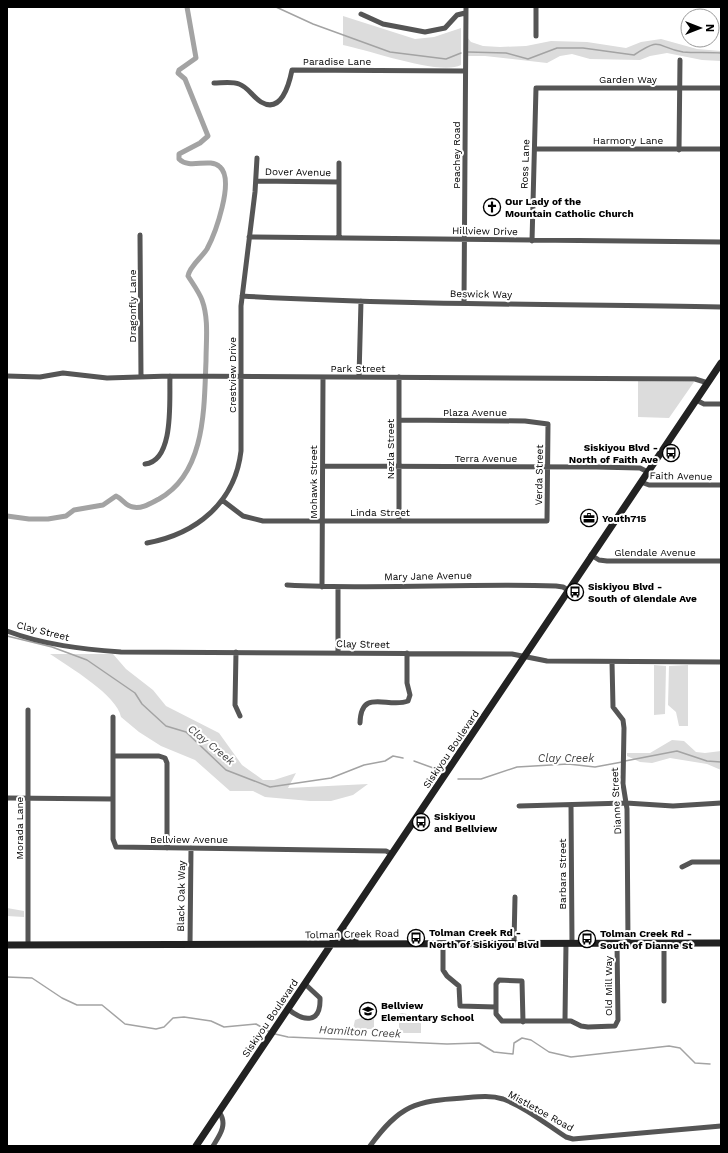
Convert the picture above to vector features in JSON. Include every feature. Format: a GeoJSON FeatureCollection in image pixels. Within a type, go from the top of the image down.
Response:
{"type":"FeatureCollection","features":[{"type":"Feature","properties":{"kind":"main road","name":"Siskiyou Boulevard"},"geometry":{"type":"LineString","coordinates":[[196,1146],[721,363]]}},
{"type":"Feature","properties":{"kind":"main road"},"geometry":{"type":"LineString","coordinates":[[343,927],[342,936],[347,941],[375,941],[384,945]]}},
{"type":"Feature","properties":{"kind":"main road","name":"Tolman Creek Road"},"geometry":{"type":"LineString","coordinates":[[7,945],[721,943]]}},
{"type":"Feature","properties":{"kind":"street"},"geometry":{"type":"LineString","coordinates":[[536,7],[536,36]]}},
{"type":"Feature","properties":{"kind":"street"},"geometry":{"type":"LineString","coordinates":[[360,14],[383,24],[425,32],[445,28],[457,15],[466,10]]}},
{"type":"Feature","properties":{"kind":"street","name":"Peachey Road"},"geometry":{"type":"LineString","coordinates":[[464,303],[466,10]]}},
{"type":"Feature","properties":{"kind":"street"},"geometry":{"type":"LineString","coordinates":[[679,150],[680,60]]}},
{"type":"Feature","properties":{"kind":"street","name":"Paradise Lane"},"geometry":{"type":"LineString","coordinates":[[214,83],[238,83],[260,102],[269,105],[277,103],[284,94],[289,84],[292,70],[465,71]]}},
{"type":"Feature","properties":{"kind":"street","name":"Garden Way"},"geometry":{"type":"LineString","coordinates":[[536,88],[721,88]]}},
{"type":"Feature","properties":{"kind":"street","name":"Ross Lane"},"geometry":{"type":"LineString","coordinates":[[532,241],[536,88]]}},
{"type":"Feature","properties":{"kind":"street","name":"Harmony Lane"},"geometry":{"type":"LineString","coordinates":[[535,149],[721,149]]}},
{"type":"Feature","properties":{"kind":"street","name":"Crestview Drive"},"geometry":{"type":"LineString","coordinates":[[147,543],[171,538],[191,528],[208,515],[222,500],[234,479],[240,459],[242,296],[256,180],[256,158]]}},
{"type":"Feature","properties":{"kind":"street"},"geometry":{"type":"LineString","coordinates":[[339,163],[339,238]]}},
{"type":"Feature","properties":{"kind":"street","name":"Dover Avenue"},"geometry":{"type":"LineString","coordinates":[[256,180],[339,182]]}},
{"type":"Feature","properties":{"kind":"street","name":"Dragonfly Lane"},"geometry":{"type":"LineString","coordinates":[[140,235],[141,377]]}},
{"type":"Feature","properties":{"kind":"street","name":"Hillview Drive"},"geometry":{"type":"LineString","coordinates":[[249,237],[721,242]]}},
{"type":"Feature","properties":{"kind":"street","name":"Beswick Way"},"geometry":{"type":"LineString","coordinates":[[242,296],[361,301],[721,307]]}},
{"type":"Feature","properties":{"kind":"street"},"geometry":{"type":"LineString","coordinates":[[359,377],[361,301]]}},
{"type":"Feature","properties":{"kind":"street","name":"Park Street"},"geometry":{"type":"LineString","coordinates":[[7,376],[40,377],[63,373],[107,378],[204,376],[695,379],[708,383]]}},
{"type":"Feature","properties":{"kind":"street"},"geometry":{"type":"LineString","coordinates":[[145,464],[151,463],[157,459],[168,440],[170,376]]}},
{"type":"Feature","properties":{"kind":"street","name":"Mohawk Street"},"geometry":{"type":"LineString","coordinates":[[322,587],[323,377]]}},
{"type":"Feature","properties":{"kind":"street","name":"Nezla Street"},"geometry":{"type":"LineString","coordinates":[[399,378],[399,521]]}},
{"type":"Feature","properties":{"kind":"street"},"geometry":{"type":"LineString","coordinates":[[696,400],[704,404],[721,404]]}},
{"type":"Feature","properties":{"kind":"street","name":"Plaza Avenue"},"geometry":{"type":"LineString","coordinates":[[399,420],[530,421],[545,423],[549,427]]}},
{"type":"Feature","properties":{"kind":"street","name":"Verda Street"},"geometry":{"type":"LineString","coordinates":[[545,522],[548,519],[549,427]]}},
{"type":"Feature","properties":{"kind":"street","name":"Terra Avenue"},"geometry":{"type":"LineString","coordinates":[[322,466],[640,468],[648,472]]}},
{"type":"Feature","properties":{"kind":"street","name":"Faith Avenue"},"geometry":{"type":"LineString","coordinates":[[641,482],[649,485],[721,486]]}},
{"type":"Feature","properties":{"kind":"street","name":"Linda Street"},"geometry":{"type":"LineString","coordinates":[[222,500],[240,514],[255,520],[545,522]]}},
{"type":"Feature","properties":{"kind":"street","name":"Glendale Avenue"},"geometry":{"type":"LineString","coordinates":[[591,555],[599,560],[607,561],[721,561]]}},
{"type":"Feature","properties":{"kind":"street","name":"Mary Jane Avenue"},"geometry":{"type":"LineString","coordinates":[[287,585],[338,587],[501,584],[556,586],[563,587],[568,590]]}},
{"type":"Feature","properties":{"kind":"street"},"geometry":{"type":"LineString","coordinates":[[338,587],[338,652]]}},
{"type":"Feature","properties":{"kind":"street","name":"Clay Street"},"geometry":{"type":"LineString","coordinates":[[7,631],[23,637],[74,648],[121,652],[512,654],[547,661],[721,662]]}},
{"type":"Feature","properties":{"kind":"street"},"geometry":{"type":"LineString","coordinates":[[236,652],[235,705],[240,716]]}},
{"type":"Feature","properties":{"kind":"street"},"geometry":{"type":"LineString","coordinates":[[360,722],[363,709],[369,702],[408,702],[410,695],[407,683],[407,653]]}},
{"type":"Feature","properties":{"kind":"street","name":"Dianne Street"},"geometry":{"type":"LineString","coordinates":[[612,662],[613,707],[623,720],[624,728],[623,784],[626,803],[628,943]]}},
{"type":"Feature","properties":{"kind":"street","name":"Morada Lane"},"geometry":{"type":"LineString","coordinates":[[28,710],[28,945]]}},
{"type":"Feature","properties":{"kind":"street","name":"Bellview Avenue"},"geometry":{"type":"LineString","coordinates":[[113,717],[113,839],[115,846],[118,848],[386,851],[392,854]]}},
{"type":"Feature","properties":{"kind":"street"},"geometry":{"type":"LineString","coordinates":[[113,756],[159,756],[165,758],[167,763],[167,848]]}},
{"type":"Feature","properties":{"kind":"street"},"geometry":{"type":"LineString","coordinates":[[7,798],[113,799]]}},
{"type":"Feature","properties":{"kind":"street"},"geometry":{"type":"LineString","coordinates":[[519,806],[626,803],[673,806],[721,803]]}},
{"type":"Feature","properties":{"kind":"street","name":"Barbara Street"},"geometry":{"type":"LineString","coordinates":[[565,1020],[569,943],[571,805]]}},
{"type":"Feature","properties":{"kind":"street","name":"Black Oak Way"},"geometry":{"type":"LineString","coordinates":[[190,945],[191,848]]}},
{"type":"Feature","properties":{"kind":"street"},"geometry":{"type":"LineString","coordinates":[[682,866],[692,862],[721,862]]}},
{"type":"Feature","properties":{"kind":"street"},"geometry":{"type":"LineString","coordinates":[[514,943],[515,897]]}},
{"type":"Feature","properties":{"kind":"street","name":"Old Mill Way"},"geometry":{"type":"LineString","coordinates":[[565,1020],[588,1027],[611,1026],[617,1023],[617,943]]}},
{"type":"Feature","properties":{"kind":"street"},"geometry":{"type":"LineString","coordinates":[[664,943],[664,1001]]}},
{"type":"Feature","properties":{"kind":"street"},"geometry":{"type":"LineString","coordinates":[[443,944],[443,970],[447,976],[459,986],[460,1006],[496,1007]]}},
{"type":"Feature","properties":{"kind":"street"},"geometry":{"type":"LineString","coordinates":[[523,1022],[523,982],[520,980],[499,980],[496,983],[496,1007],[497,1016],[500,1020],[523,1022],[565,1020]]}},
{"type":"Feature","properties":{"kind":"street"},"geometry":{"type":"LineString","coordinates":[[288,1009],[301,1018],[311,1018],[316,1015],[320,1004],[320,998],[305,984]]}},
{"type":"Feature","properties":{"kind":"street","name":"Mistletoe Road"},"geometry":{"type":"LineString","coordinates":[[370,1146],[387,1124],[398,1114],[421,1102],[476,1097],[494,1097],[508,1101],[566,1137],[573,1139],[721,1126]]}},
{"type":"Feature","properties":{"kind":"street"},"geometry":{"type":"LineString","coordinates":[[213,1146],[222,1130],[224,1120],[219,1112]]}},
{"type":"Feature","properties":{"kind":"shaded area"},"geometry":{"type":"Polygon","coordinates":[[[343,16],[415,39],[434,37],[461,28],[461,65],[451,68],[421,65],[343,45],[343,16]]]}},
{"type":"Feature","properties":{"kind":"shaded area"},"geometry":{"type":"Polygon","coordinates":[[[467,37],[471,42],[483,46],[500,47],[526,46],[551,41],[587,42],[626,48],[641,42],[661,39],[680,44],[680,48],[721,51],[721,61],[702,60],[667,53],[650,56],[640,60],[590,59],[572,54],[560,56],[547,63],[485,56],[466,56],[467,37]]]}},
{"type":"Feature","properties":{"kind":"shaded area"},"geometry":{"type":"Polygon","coordinates":[[[638,381],[694,382],[669,418],[638,417],[638,381]]]}},
{"type":"Feature","properties":{"kind":"shaded area"},"geometry":{"type":"Polygon","coordinates":[[[50,654],[113,654],[126,669],[153,690],[166,706],[219,733],[242,765],[263,780],[274,780],[296,773],[288,788],[368,784],[353,795],[331,801],[310,801],[265,797],[253,791],[230,791],[195,760],[161,746],[139,732],[121,717],[118,709],[102,691],[50,654]]]}},
{"type":"Feature","properties":{"kind":"shaded area"},"geometry":{"type":"Polygon","coordinates":[[[654,665],[666,666],[665,714],[654,715],[654,665]]]}},
{"type":"Feature","properties":{"kind":"shaded area"},"geometry":{"type":"Polygon","coordinates":[[[688,665],[688,726],[679,726],[676,712],[668,705],[669,666],[688,665]]]}},
{"type":"Feature","properties":{"kind":"shaded area"},"geometry":{"type":"Polygon","coordinates":[[[672,740],[684,741],[696,752],[705,753],[721,751],[721,770],[707,764],[670,758],[652,763],[640,762],[627,756],[627,753],[650,753],[672,740]]]}},
{"type":"Feature","properties":{"kind":"shaded area"},"geometry":{"type":"Polygon","coordinates":[[[7,908],[24,911],[24,917],[7,916],[7,908]]]}},
{"type":"Feature","properties":{"kind":"shaded area"},"geometry":{"type":"Polygon","coordinates":[[[365,1012],[372,1013],[374,1016],[374,1029],[353,1029],[355,1020],[364,1017],[365,1012]]]}},
{"type":"Feature","properties":{"kind":"shaded area"},"geometry":{"type":"Polygon","coordinates":[[[399,1014],[407,1014],[406,1017],[409,1017],[411,1014],[418,1017],[421,1024],[421,1033],[399,1032],[399,1014]]]}},
{"type":"Feature","properties":{"kind":"waterway"},"geometry":{"type":"LineString","coordinates":[[7,516],[29,519],[48,519],[66,516],[74,510],[103,505],[116,496],[130,506],[136,507],[150,504],[174,487],[186,473],[194,456],[203,418],[207,330],[206,315],[202,300],[188,276],[193,266],[207,249],[215,232],[225,195],[225,183],[224,174],[220,167],[216,164],[194,164],[183,162],[179,159],[179,154],[200,143],[208,136],[185,79],[178,73],[179,70],[196,58],[187,7]]}},
{"type":"Feature","properties":{"kind":"waterway"},"geometry":{"type":"LineString","coordinates":[[276,7],[313,24],[390,52],[446,59],[461,53]]}},
{"type":"Feature","properties":{"kind":"waterway"},"geometry":{"type":"LineString","coordinates":[[468,52],[506,53],[528,59],[557,48],[583,48],[634,55],[643,49],[659,44],[683,52],[721,53]]}},
{"type":"Feature","properties":{"kind":"waterway","name":"Clay Creek"},"geometry":{"type":"LineString","coordinates":[[7,636],[52,647],[87,660],[135,693],[142,704],[166,726],[186,732],[226,770],[270,787],[331,778],[364,765],[385,761],[393,756],[403,758]]}},
{"type":"Feature","properties":{"kind":"waterway","name":"Clay Creek"},"geometry":{"type":"LineString","coordinates":[[625,761],[677,751],[707,761],[721,762]]}},
{"type":"Feature","properties":{"kind":"waterway","name":"Clay Creek"},"geometry":{"type":"LineString","coordinates":[[414,761],[436,769]]}},
{"type":"Feature","properties":{"kind":"waterway","name":"Clay Creek"},"geometry":{"type":"LineString","coordinates":[[458,779],[481,779],[517,767],[568,764],[595,767],[622,762]]}},
{"type":"Feature","properties":{"kind":"waterway","name":"Hamilton Creek"},"geometry":{"type":"LineString","coordinates":[[7,977],[32,978],[62,998],[77,1005],[102,1005],[125,1024],[156,1029],[164,1027],[173,1018],[184,1017],[211,1021],[224,1027],[256,1024],[270,1032]]}},
{"type":"Feature","properties":{"kind":"waterway","name":"Hamilton Creek"},"geometry":{"type":"LineString","coordinates":[[275,1034],[288,1037],[447,1044],[479,1043],[494,1052],[513,1054],[514,1043],[522,1038],[531,1040],[549,1052],[571,1057],[669,1046],[680,1048],[695,1063],[710,1064]]}},
{"type":"Feature","properties":{"kind":"place","name":"Our Lady of the Mountain Catholic Church"},"geometry":{"type":"Point","coordinates":[492,207]}},
{"type":"Feature","properties":{"kind":"place","name":"Siskiyou Blvd - North of Faith Ave"},"geometry":{"type":"Point","coordinates":[671,453]}},
{"type":"Feature","properties":{"kind":"place","name":"Youth715"},"geometry":{"type":"Point","coordinates":[589,518]}},
{"type":"Feature","properties":{"kind":"place","name":"Siskiyou Blvd - South of Glendale Ave"},"geometry":{"type":"Point","coordinates":[575,592]}},
{"type":"Feature","properties":{"kind":"place","name":"Siskiyou and Bellview"},"geometry":{"type":"Point","coordinates":[421,822]}},
{"type":"Feature","properties":{"kind":"place","name":"Tolman Creek Rd - North of Siskiyou Blvd"},"geometry":{"type":"Point","coordinates":[416,938]}},
{"type":"Feature","properties":{"kind":"place","name":"Tolman Creek Rd - South of Dianne St"},"geometry":{"type":"Point","coordinates":[587,939]}},
{"type":"Feature","properties":{"kind":"place","name":"Bellview Elementary School"},"geometry":{"type":"Point","coordinates":[368,1011]}}]}
